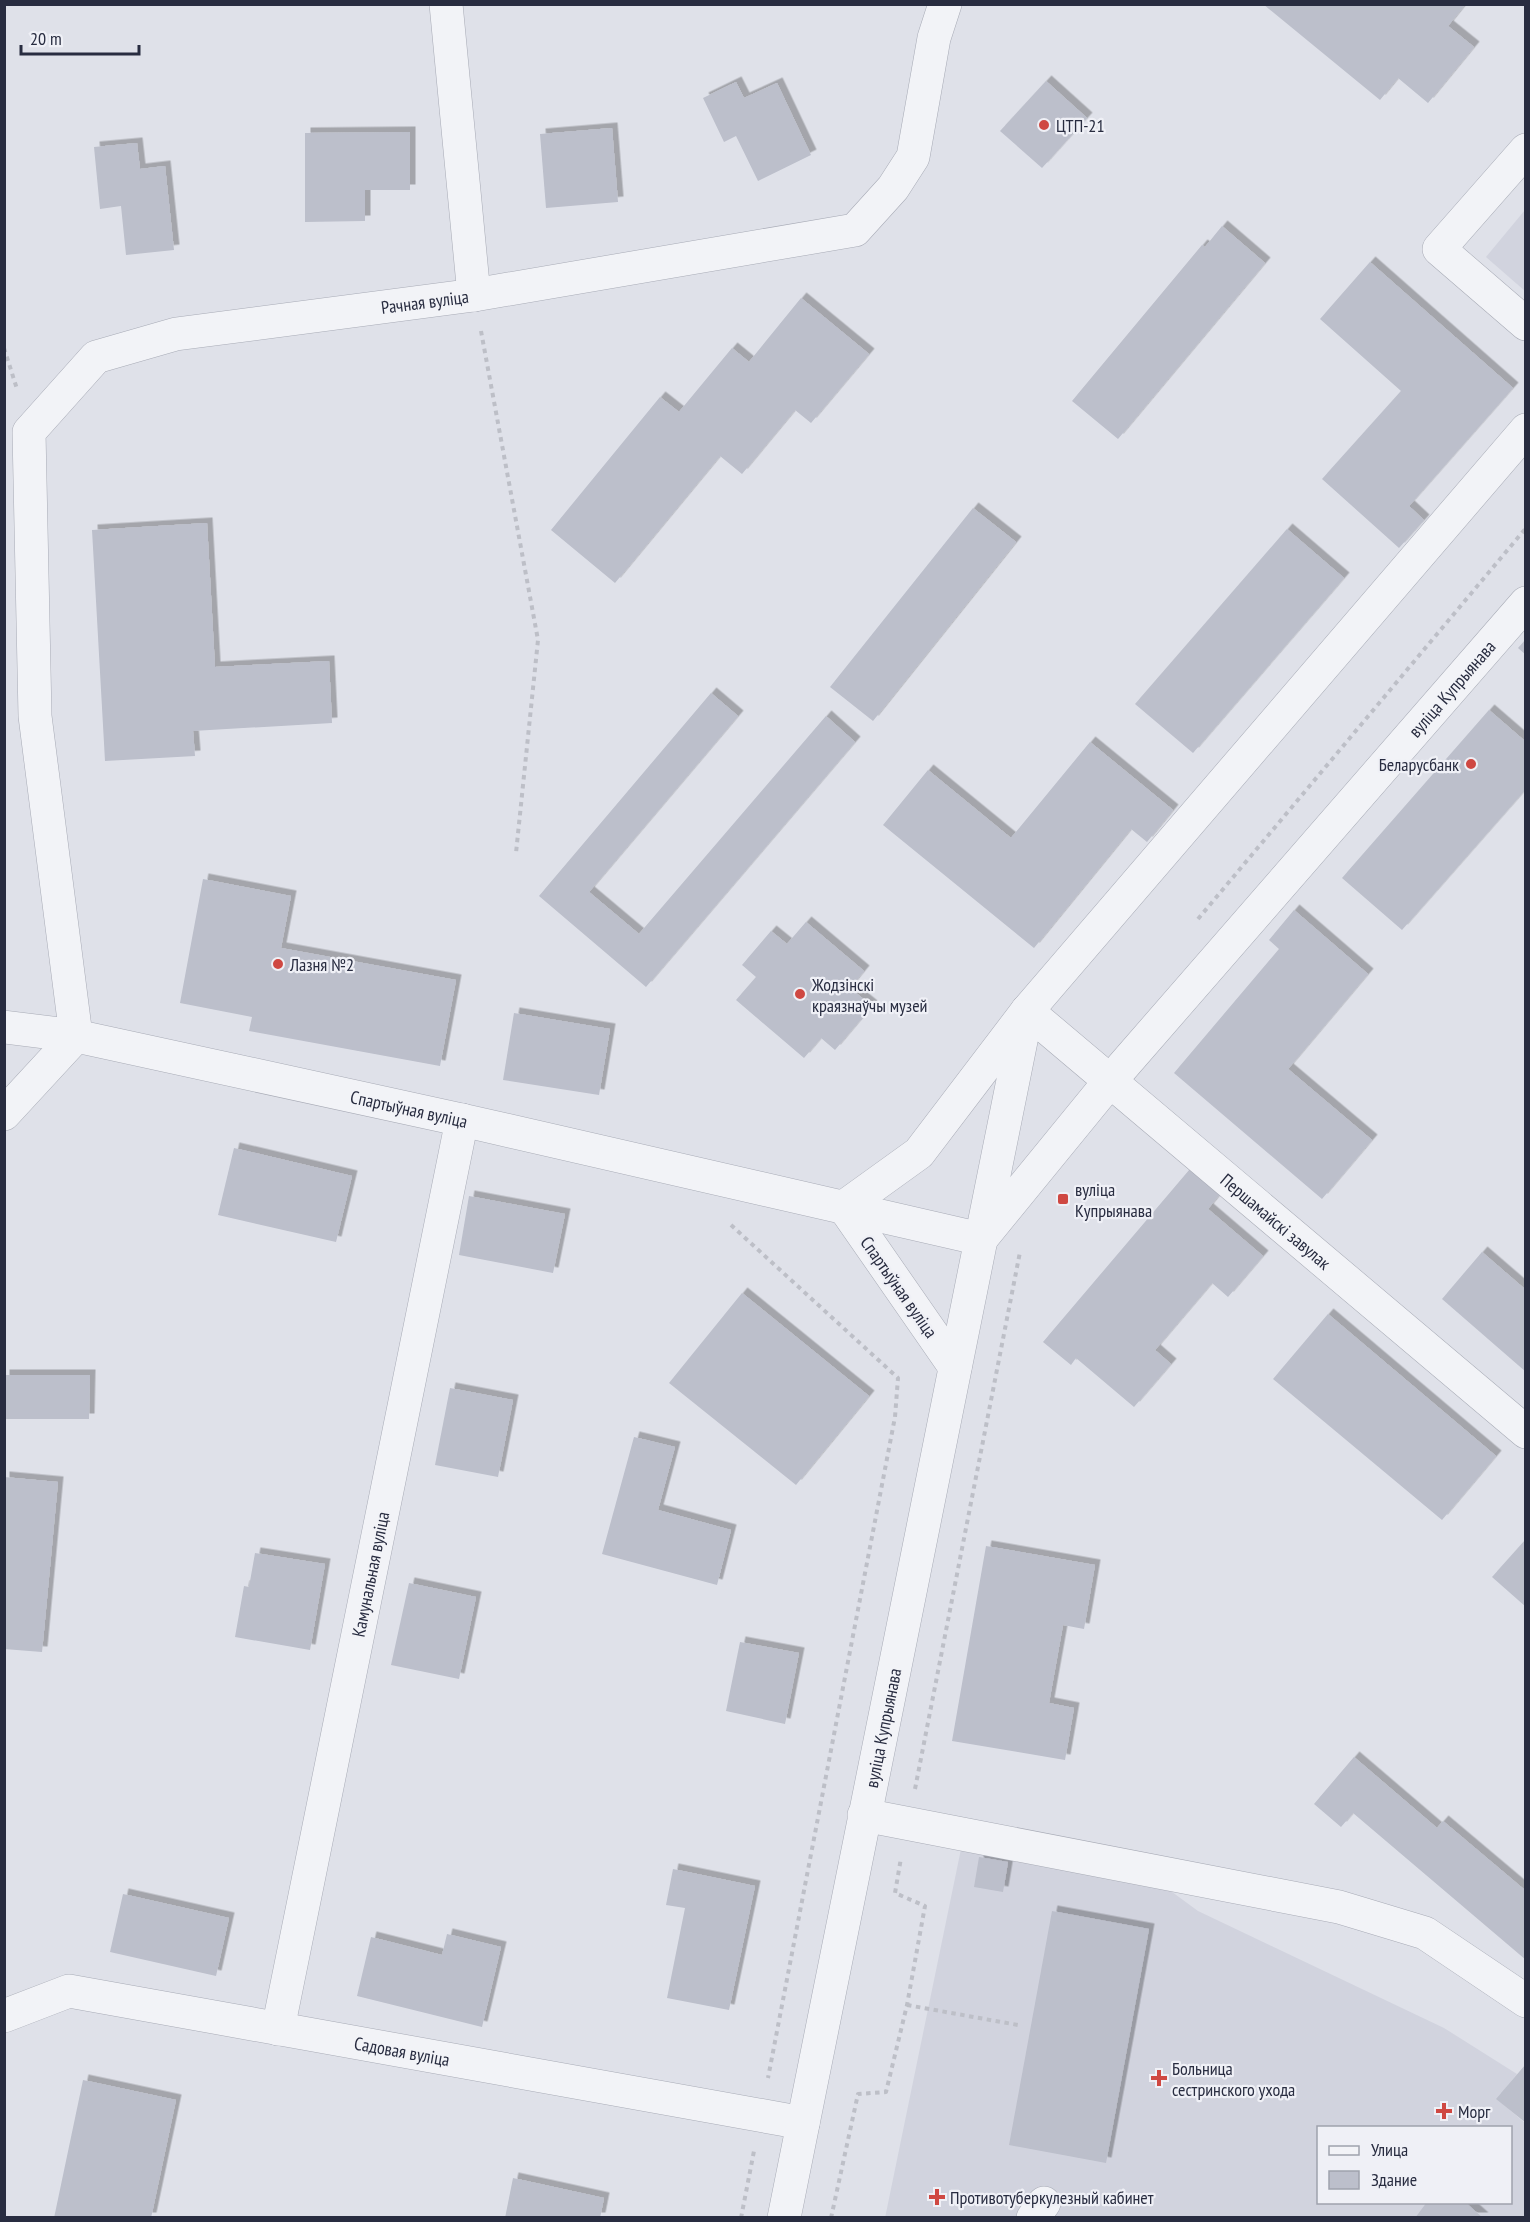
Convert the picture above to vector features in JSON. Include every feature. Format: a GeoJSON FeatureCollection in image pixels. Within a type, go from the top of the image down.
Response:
{"type":"FeatureCollection","features":[{"type":"Feature","properties":{"kind":"street"},"geometry":{"type":"LineString","coordinates":[[446,4],[474,295]]}},
{"type":"Feature","properties":{"kind":"street","name":"Рачная вуліца"},"geometry":{"type":"LineString","coordinates":[[76,1036],[35,716],[29,432],[96,357],[176,334],[474,295],[855,230],[893,188],[913,157],[934,38],[945,4]]}},
{"type":"Feature","properties":{"kind":"street"},"geometry":{"type":"LineString","coordinates":[[1526,150],[1439,249],[1526,324]]}},
{"type":"Feature","properties":{"kind":"street","name":"вуліца Купрыянава"},"geometry":{"type":"LineString","coordinates":[[844,1207],[919,1153],[1027,1011],[1526,430]]}},
{"type":"Feature","properties":{"kind":"street","name":"вуліца Купрыянава"},"geometry":{"type":"LineString","coordinates":[[981,1239],[1110,1081],[1526,603]]}},
{"type":"Feature","properties":{"kind":"street","name":"вуліца Купрыянава"},"geometry":{"type":"LineString","coordinates":[[784,2217],[1027,1011]]}},
{"type":"Feature","properties":{"kind":"street","name":"Першамайскі завулак"},"geometry":{"type":"LineString","coordinates":[[1027,1011],[1526,1432]]}},
{"type":"Feature","properties":{"kind":"street","name":"Спартыўная вуліца"},"geometry":{"type":"LineString","coordinates":[[4,1027],[76,1036],[462,1120],[981,1239]]}},
{"type":"Feature","properties":{"kind":"street"},"geometry":{"type":"LineString","coordinates":[[4,1114],[76,1036]]}},
{"type":"Feature","properties":{"kind":"street","name":"Камунальная вуліца"},"geometry":{"type":"LineString","coordinates":[[278,2029],[462,1120]]}},
{"type":"Feature","properties":{"kind":"street","name":"Спартыўная вуліца"},"geometry":{"type":"LineString","coordinates":[[844,1207],[955,1367]]}},
{"type":"Feature","properties":{"kind":"street"},"geometry":{"type":"LineString","coordinates":[[864,1815],[1339,1907],[1425,1933],[1526,2001]]}},
{"type":"Feature","properties":{"kind":"street","name":"Садовая вуліца"},"geometry":{"type":"LineString","coordinates":[[4,2016],[69,1991],[803,2123]]}},
{"type":"Feature","properties":{"kind":"path"},"geometry":{"type":"LineString","coordinates":[[474,295],[538,640],[516,853]]}},
{"type":"Feature","properties":{"kind":"path"},"geometry":{"type":"LineString","coordinates":[[1192,926],[1526,528]]}},
{"type":"Feature","properties":{"kind":"path"},"geometry":{"type":"LineString","coordinates":[[731,1225],[898,1378],[892,1429],[741,2217]]}},
{"type":"Feature","properties":{"kind":"path"},"geometry":{"type":"LineString","coordinates":[[831,2217],[858,2094],[886,2092],[907,2005],[925,1906],[895,1893],[1020,1251]]}},
{"type":"Feature","properties":{"kind":"path"},"geometry":{"type":"LineString","coordinates":[[907,2005],[1018,2025]]}},
{"type":"Feature","properties":{"kind":"shaded area"},"geometry":{"type":"Polygon","coordinates":[[[1525,210],[1525,291],[1486,257],[1525,210]]]}},
{"type":"Feature","properties":{"kind":"shaded area","name":"Больница сестринского ухода"},"geometry":{"type":"Polygon","coordinates":[[[961,1849],[1168,1889],[1198,1911],[1444,2028],[1517,2074],[1497,2099],[1525,2123],[1525,2217],[885,2218],[961,1849]]]}},
{"type":"Feature","properties":{"kind":"building"},"geometry":{"type":"Polygon","coordinates":[[[1263,4],[1462,4],[1464,6],[1448,26],[1474,47],[1428,103],[1398,78],[1380,100],[1263,4]]]}},
{"type":"Feature","properties":{"kind":"building","name":"ЦТП-21"},"geometry":{"type":"Polygon","coordinates":[[[1046,81],[1087,118],[1042,168],[1000,131],[1046,81]]]}},
{"type":"Feature","properties":{"kind":"building"},"geometry":{"type":"Polygon","coordinates":[[[736,82],[744,98],[777,83],[811,155],[758,181],[736,136],[724,142],[703,98],[736,82]]]}},
{"type":"Feature","properties":{"kind":"building"},"geometry":{"type":"Polygon","coordinates":[[[612,128],[618,202],[546,208],[540,134],[612,128]]]}},
{"type":"Feature","properties":{"kind":"building"},"geometry":{"type":"Polygon","coordinates":[[[410,132],[410,190],[365,190],[365,221],[305,222],[305,133],[410,132]]]}},
{"type":"Feature","properties":{"kind":"building"},"geometry":{"type":"Polygon","coordinates":[[[137,143],[140,169],[165,166],[174,250],[126,255],[121,206],[100,209],[94,147],[137,143]]]}},
{"type":"Feature","properties":{"kind":"building"},"geometry":{"type":"Polygon","coordinates":[[[1222,226],[1265,263],[1118,439],[1072,401],[1202,245],[1205,247],[1222,226]]]}},
{"type":"Feature","properties":{"kind":"building"},"geometry":{"type":"Polygon","coordinates":[[[1370,262],[1513,388],[1409,506],[1424,520],[1399,548],[1322,479],[1401,391],[1320,319],[1370,262]]]}},
{"type":"Feature","properties":{"kind":"building"},"geometry":{"type":"Polygon","coordinates":[[[801,298],[869,354],[811,423],[795,410],[742,474],[720,456],[615,583],[551,530],[660,397],[679,412],[732,348],[749,362],[801,298]]]}},
{"type":"Feature","properties":{"kind":"building"},"geometry":{"type":"Polygon","coordinates":[[[973,508],[1016,542],[873,721],[830,687],[973,508]]]}},
{"type":"Feature","properties":{"kind":"building"},"geometry":{"type":"Polygon","coordinates":[[[207,523],[215,667],[329,661],[332,723],[193,731],[195,756],[105,761],[92,530],[207,523]]]}},
{"type":"Feature","properties":{"kind":"building"},"geometry":{"type":"Polygon","coordinates":[[[1287,529],[1344,578],[1193,753],[1135,704],[1287,529]]]}},
{"type":"Feature","properties":{"kind":"building"},"geometry":{"type":"Polygon","coordinates":[[[1526,639],[1526,655],[1518,648],[1526,639]]]}},
{"type":"Feature","properties":{"kind":"building"},"geometry":{"type":"Polygon","coordinates":[[[711,693],[738,716],[589,892],[639,934],[826,716],[855,742],[646,987],[539,896],[711,693]]]}},
{"type":"Feature","properties":{"kind":"building"},"geometry":{"type":"Polygon","coordinates":[[[1489,710],[1526,742],[1526,789],[1402,930],[1342,878],[1489,710]]]}},
{"type":"Feature","properties":{"kind":"building"},"geometry":{"type":"Polygon","coordinates":[[[1090,742],[1173,810],[1147,842],[1131,829],[1034,948],[883,825],[928,770],[1011,838],[1090,742]]]}},
{"type":"Feature","properties":{"kind":"building","name":"Лазня №2"},"geometry":{"type":"Polygon","coordinates":[[[203,879],[291,896],[281,948],[456,980],[440,1066],[249,1031],[252,1017],[180,1003],[203,879]]]}},
{"type":"Feature","properties":{"kind":"building"},"geometry":{"type":"Polygon","coordinates":[[[1294,910],[1368,974],[1288,1069],[1372,1140],[1322,1199],[1174,1073],[1279,949],[1269,940],[1294,910]]]}},
{"type":"Feature","properties":{"kind":"building","name":"Жодзінскі краязнаўчы музей"},"geometry":{"type":"Polygon","coordinates":[[[806,922],[864,971],[850,988],[872,1006],[835,1050],[821,1038],[804,1058],[736,1000],[756,977],[742,965],[771,931],[787,944],[806,922]]]}},
{"type":"Feature","properties":{"kind":"building"},"geometry":{"type":"Polygon","coordinates":[[[514,1013],[610,1029],[599,1095],[503,1080],[514,1013]]]}},
{"type":"Feature","properties":{"kind":"building"},"geometry":{"type":"Polygon","coordinates":[[[234,1148],[352,1176],[336,1242],[218,1215],[234,1148]]]}},
{"type":"Feature","properties":{"kind":"building"},"geometry":{"type":"Polygon","coordinates":[[[1190,1169],[1220,1194],[1208,1209],[1263,1256],[1228,1297],[1212,1283],[1155,1350],[1171,1364],[1134,1407],[1076,1358],[1071,1365],[1043,1342],[1190,1169]]]}},
{"type":"Feature","properties":{"kind":"building"},"geometry":{"type":"Polygon","coordinates":[[[469,1196],[565,1214],[553,1273],[459,1255],[469,1196]]]}},
{"type":"Feature","properties":{"kind":"building"},"geometry":{"type":"Polygon","coordinates":[[[1482,1252],[1526,1290],[1526,1372],[1442,1299],[1482,1252]]]}},
{"type":"Feature","properties":{"kind":"building"},"geometry":{"type":"Polygon","coordinates":[[[742,1293],[869,1396],[796,1485],[669,1383],[742,1293]]]}},
{"type":"Feature","properties":{"kind":"building"},"geometry":{"type":"Polygon","coordinates":[[[1328,1314],[1496,1456],[1442,1520],[1273,1379],[1328,1314]]]}},
{"type":"Feature","properties":{"kind":"building"},"geometry":{"type":"Polygon","coordinates":[[[4,1375],[90,1375],[89,1419],[4,1419],[4,1375]]]}},
{"type":"Feature","properties":{"kind":"building"},"geometry":{"type":"Polygon","coordinates":[[[450,1388],[513,1400],[498,1477],[435,1465],[450,1388]]]}},
{"type":"Feature","properties":{"kind":"building"},"geometry":{"type":"Polygon","coordinates":[[[634,1437],[675,1447],[658,1510],[731,1530],[717,1585],[602,1554],[634,1437]]]}},
{"type":"Feature","properties":{"kind":"building"},"geometry":{"type":"Polygon","coordinates":[[[4,1477],[58,1482],[42,1652],[4,1649],[4,1477]]]}},
{"type":"Feature","properties":{"kind":"building"},"geometry":{"type":"Polygon","coordinates":[[[1526,1539],[1526,1607],[1492,1577],[1526,1539]]]}},
{"type":"Feature","properties":{"kind":"building"},"geometry":{"type":"Polygon","coordinates":[[[986,1546],[1095,1565],[1084,1629],[1063,1625],[1049,1703],[1074,1708],[1065,1760],[952,1741],[986,1546]]]}},
{"type":"Feature","properties":{"kind":"building"},"geometry":{"type":"Polygon","coordinates":[[[255,1553],[325,1564],[310,1650],[235,1637],[244,1586],[249,1587],[255,1553]]]}},
{"type":"Feature","properties":{"kind":"building"},"geometry":{"type":"Polygon","coordinates":[[[409,1583],[476,1597],[459,1679],[391,1665],[409,1583]]]}},
{"type":"Feature","properties":{"kind":"building"},"geometry":{"type":"Polygon","coordinates":[[[740,1642],[799,1653],[785,1724],[726,1711],[740,1642]]]}},
{"type":"Feature","properties":{"kind":"building"},"geometry":{"type":"Polygon","coordinates":[[[1354,1757],[1437,1828],[1443,1821],[1526,1891],[1526,1960],[1353,1813],[1341,1827],[1314,1804],[1354,1757]]]}},
{"type":"Feature","properties":{"kind":"building"},"geometry":{"type":"Polygon","coordinates":[[[979,1857],[1008,1862],[1003,1892],[974,1887],[979,1857]]]}},
{"type":"Feature","properties":{"kind":"building"},"geometry":{"type":"Polygon","coordinates":[[[673,1869],[755,1886],[729,2010],[667,1998],[685,1908],[666,1905],[673,1869]]]}},
{"type":"Feature","properties":{"kind":"building"},"geometry":{"type":"Polygon","coordinates":[[[123,1894],[229,1918],[216,1976],[110,1952],[123,1894]]]}},
{"type":"Feature","properties":{"kind":"building"},"geometry":{"type":"Polygon","coordinates":[[[1052,1911],[1149,1929],[1106,2163],[1009,2145],[1052,1911]]]}},
{"type":"Feature","properties":{"kind":"building"},"geometry":{"type":"Polygon","coordinates":[[[447,1934],[501,1947],[482,2027],[357,1996],[371,1937],[442,1955],[447,1934]]]}},
{"type":"Feature","properties":{"kind":"building"},"geometry":{"type":"Polygon","coordinates":[[[1526,2064],[1526,2123],[1496,2099],[1526,2064]]]}},
{"type":"Feature","properties":{"kind":"building"},"geometry":{"type":"Polygon","coordinates":[[[83,2080],[176,2100],[151,2218],[54,2218],[83,2080]]]}},
{"type":"Feature","properties":{"kind":"building"},"geometry":{"type":"Polygon","coordinates":[[[513,2178],[604,2198],[600,2218],[505,2218],[513,2178]]]}},
{"type":"Feature","properties":{"kind":"building"},"geometry":{"type":"Polygon","coordinates":[[[1426,2204],[1467,2204],[1483,2218],[1415,2218],[1426,2204]]]}},
{"type":"Feature","properties":{"kind":"place","name":"ЦТП-21"},"geometry":{"type":"Point","coordinates":[1044,125]}},
{"type":"Feature","properties":{"kind":"place","name":"Беларусбанк"},"geometry":{"type":"Point","coordinates":[1471,764]}},
{"type":"Feature","properties":{"kind":"place","name":"Лазня №2"},"geometry":{"type":"Point","coordinates":[278,964]}},
{"type":"Feature","properties":{"kind":"place","name":"Жодзінскі краязнаўчы музей"},"geometry":{"type":"Point","coordinates":[800,994]}},
{"type":"Feature","properties":{"kind":"place","name":"вуліца Купрыянава"},"geometry":{"type":"Point","coordinates":[1063,1199]}},
{"type":"Feature","properties":{"kind":"place","name":"Больница сестринского ухода"},"geometry":{"type":"Point","coordinates":[1159,2078]}},
{"type":"Feature","properties":{"kind":"place","name":"Морг"},"geometry":{"type":"Point","coordinates":[1444,2111]}},
{"type":"Feature","properties":{"kind":"place","name":"Противотуберкулезный кабинет"},"geometry":{"type":"Point","coordinates":[937,2197]}}]}
